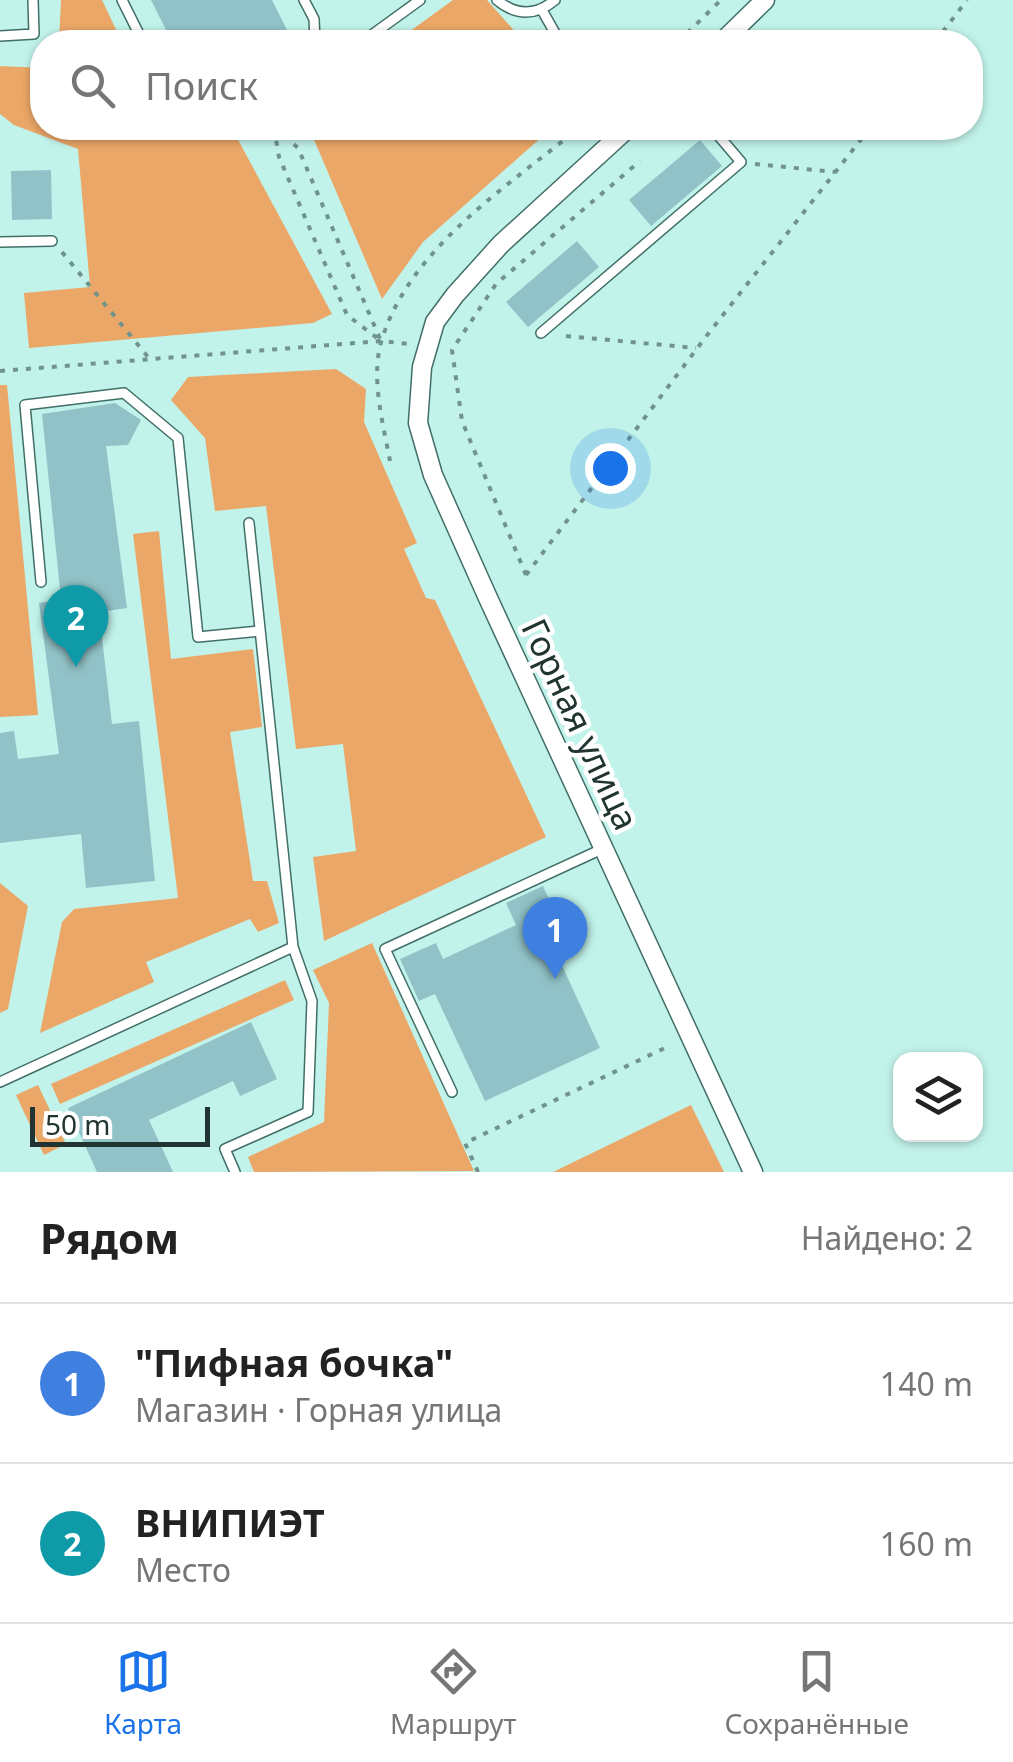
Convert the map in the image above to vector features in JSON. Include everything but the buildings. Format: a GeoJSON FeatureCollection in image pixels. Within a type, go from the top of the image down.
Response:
{"type":"FeatureCollection","features":[{"type":"Feature","properties":{"kind":"street"},"geometry":{"type":"LineString","coordinates":[[734,30],[765,0]]}},
{"type":"Feature","properties":{"kind":"street","name":"Горная улица"},"geometry":{"type":"LineString","coordinates":[[609,140],[501,244],[435,322],[418,393],[418,423],[434,475],[753,1172]]}},
{"type":"Feature","properties":{"kind":"lane"},"geometry":{"type":"LineString","coordinates":[[33,0],[34,30]]}},
{"type":"Feature","properties":{"kind":"lane"},"geometry":{"type":"LineString","coordinates":[[122,0],[137,30]]}},
{"type":"Feature","properties":{"kind":"lane"},"geometry":{"type":"LineString","coordinates":[[304,0],[314,19],[314,30]]}},
{"type":"Feature","properties":{"kind":"lane"},"geometry":{"type":"LineString","coordinates":[[379,30],[420,0]]}},
{"type":"Feature","properties":{"kind":"lane"},"geometry":{"type":"LineString","coordinates":[[497,0],[517,12],[542,10],[555,0]]}},
{"type":"Feature","properties":{"kind":"lane"},"geometry":{"type":"LineString","coordinates":[[542,10],[553,30]]}},
{"type":"Feature","properties":{"kind":"lane"},"geometry":{"type":"LineString","coordinates":[[0,36],[30,34]]}},
{"type":"Feature","properties":{"kind":"lane"},"geometry":{"type":"LineString","coordinates":[[541,334],[740,162],[722,140]]}},
{"type":"Feature","properties":{"kind":"lane"},"geometry":{"type":"LineString","coordinates":[[0,242],[52,241]]}},
{"type":"Feature","properties":{"kind":"lane"},"geometry":{"type":"LineString","coordinates":[[41,582],[25,405],[124,393],[178,438],[198,637],[260,631]]}},
{"type":"Feature","properties":{"kind":"lane"},"geometry":{"type":"LineString","coordinates":[[235,1172],[225,1150],[308,1112],[312,1001],[294,947],[249,524]]}},
{"type":"Feature","properties":{"kind":"lane"},"geometry":{"type":"LineString","coordinates":[[452,1092],[385,949],[603,848]]}},
{"type":"Feature","properties":{"kind":"lane"},"geometry":{"type":"LineString","coordinates":[[0,1082],[294,947]]}},
{"type":"Feature","properties":{"kind":"path"},"geometry":{"type":"LineString","coordinates":[[690,30],[721,0]]}},
{"type":"Feature","properties":{"kind":"path"},"geometry":{"type":"LineString","coordinates":[[944,30],[968,0]]}},
{"type":"Feature","properties":{"kind":"path"},"geometry":{"type":"LineString","coordinates":[[277,140],[279,157],[348,315],[381,341]]}},
{"type":"Feature","properties":{"kind":"path"},"geometry":{"type":"LineString","coordinates":[[289,140],[298,148],[381,341]]}},
{"type":"Feature","properties":{"kind":"path"},"geometry":{"type":"LineString","coordinates":[[640,161],[496,284],[452,350],[462,421],[526,575],[860,140]]}},
{"type":"Feature","properties":{"kind":"path"},"geometry":{"type":"LineString","coordinates":[[740,162],[835,172]]}},
{"type":"Feature","properties":{"kind":"path"},"geometry":{"type":"LineString","coordinates":[[52,241],[149,358]]}},
{"type":"Feature","properties":{"kind":"path"},"geometry":{"type":"LineString","coordinates":[[541,334],[697,348]]}},
{"type":"Feature","properties":{"kind":"path"},"geometry":{"type":"LineString","coordinates":[[0,371],[381,341],[452,350]]}},
{"type":"Feature","properties":{"kind":"path"},"geometry":{"type":"LineString","coordinates":[[478,1172],[465,1143],[669,1046]]}},
{"type":"Feature","properties":{"kind":"shaded area"},"geometry":{"type":"Polygon","coordinates":[[[61,0],[102,0],[116,30],[60,30],[61,0]]]}},
{"type":"Feature","properties":{"kind":"shaded area"},"geometry":{"type":"Polygon","coordinates":[[[453,0],[487,0],[513,30],[412,30],[453,0]]]}},
{"type":"Feature","properties":{"kind":"shaded area"},"geometry":{"type":"Polygon","coordinates":[[[0,66],[30,67],[30,131],[0,114],[0,66]]]}},
{"type":"Feature","properties":{"kind":"shaded area"},"geometry":{"type":"Polygon","coordinates":[[[54,140],[238,140],[332,314],[313,323],[29,348],[24,293],[90,287],[78,149],[54,140]]]}},
{"type":"Feature","properties":{"kind":"shaded area"},"geometry":{"type":"Polygon","coordinates":[[[314,140],[538,140],[423,242],[382,299],[314,140]]]}},
{"type":"Feature","properties":{"kind":"shaded area"},"geometry":{"type":"Polygon","coordinates":[[[336,369],[366,389],[364,422],[417,543],[404,549],[426,598],[435,600],[546,837],[324,941],[313,857],[356,851],[343,744],[296,749],[266,506],[215,511],[205,438],[171,400],[188,377],[336,369]]]}},
{"type":"Feature","properties":{"kind":"shaded area"},"geometry":{"type":"Polygon","coordinates":[[[0,385],[7,385],[38,715],[0,717],[0,385]]]}},
{"type":"Feature","properties":{"kind":"shaded area"},"geometry":{"type":"Polygon","coordinates":[[[159,531],[171,659],[253,649],[262,727],[230,732],[253,881],[267,881],[279,923],[258,932],[250,919],[146,962],[154,982],[40,1033],[62,922],[74,909],[178,898],[133,534],[159,531]]]}},
{"type":"Feature","properties":{"kind":"shaded area"},"geometry":{"type":"Polygon","coordinates":[[[0,883],[28,906],[8,1009],[0,1013],[0,883]]]}},
{"type":"Feature","properties":{"kind":"shaded area"},"geometry":{"type":"Polygon","coordinates":[[[372,943],[474,1171],[254,1172],[248,1157],[324,1122],[329,1003],[313,970],[372,943]]]}},
{"type":"Feature","properties":{"kind":"shaded area"},"geometry":{"type":"Polygon","coordinates":[[[285,980],[294,1000],[60,1104],[51,1084],[285,980]]]}},
{"type":"Feature","properties":{"kind":"shaded area"},"geometry":{"type":"Polygon","coordinates":[[[38,1085],[66,1144],[44,1155],[16,1095],[38,1085]]]}},
{"type":"Feature","properties":{"kind":"shaded area"},"geometry":{"type":"Polygon","coordinates":[[[691,1105],[724,1172],[553,1172],[691,1105]]]}},
{"type":"Feature","properties":{"kind":"place","name":"ВНИПИЭТ"},"geometry":{"type":"Point","coordinates":[76,667]}},
{"type":"Feature","properties":{"kind":"place","name":"\"Пифная бочка\""},"geometry":{"type":"Point","coordinates":[555,979]}}]}
